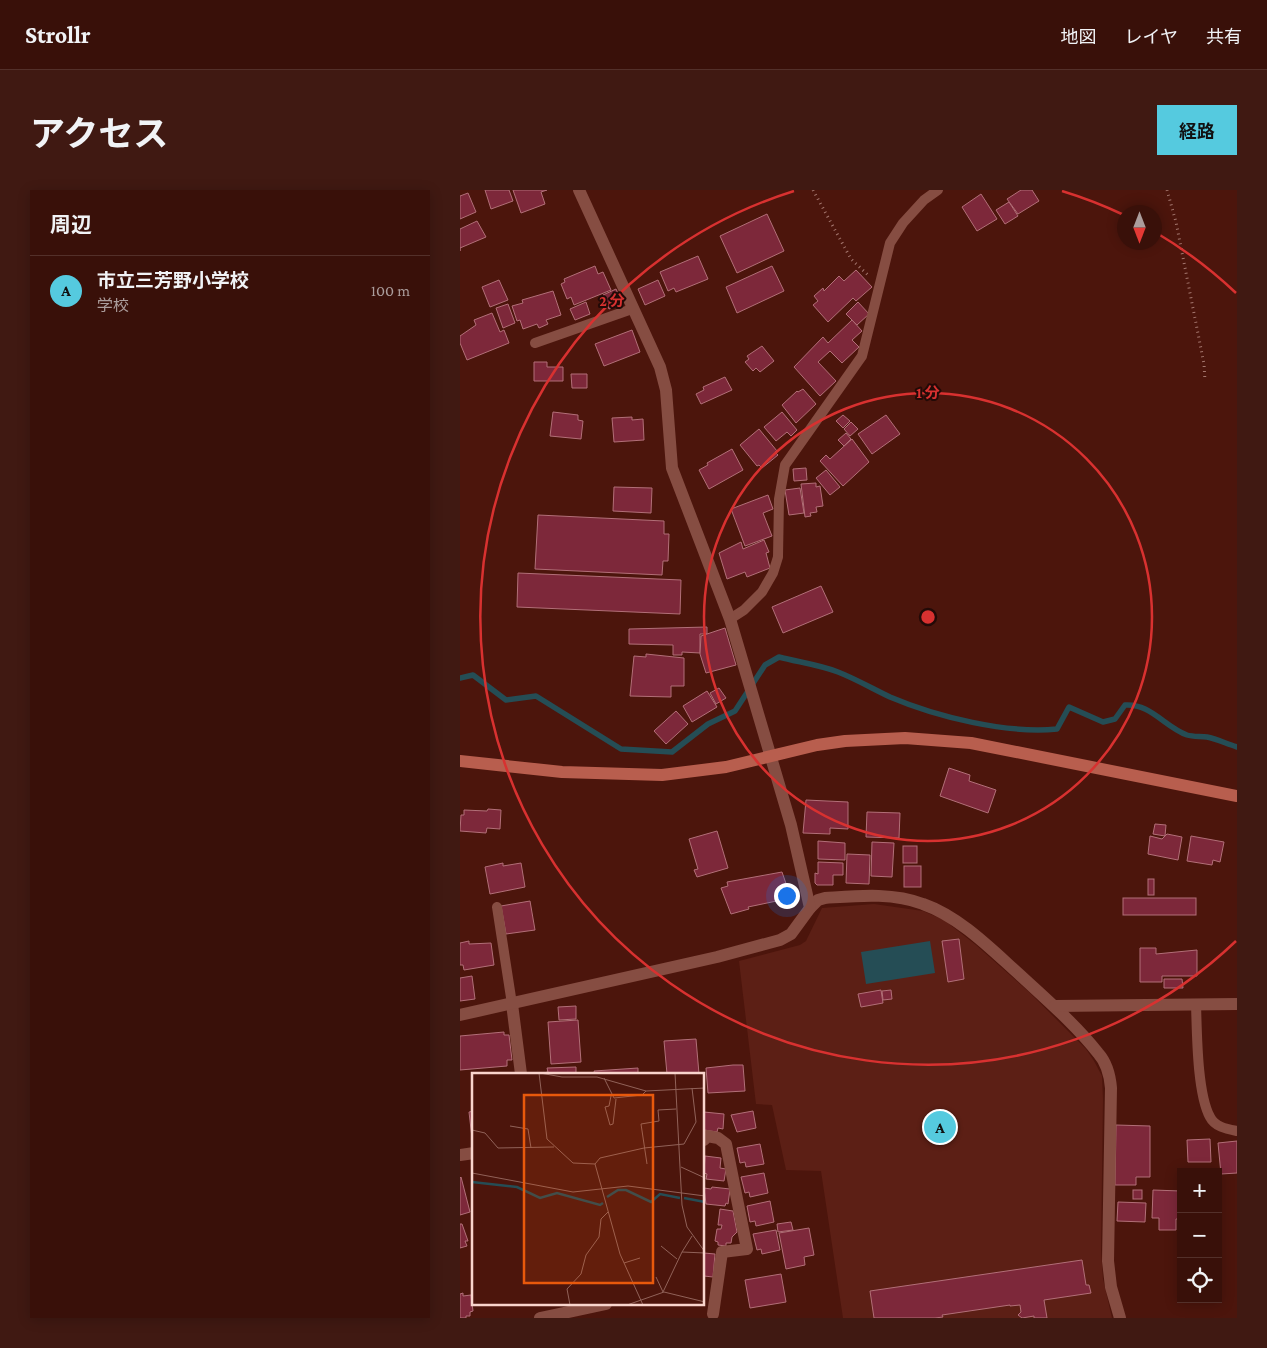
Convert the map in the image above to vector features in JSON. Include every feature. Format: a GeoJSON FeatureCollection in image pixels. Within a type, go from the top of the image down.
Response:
{"type":"FeatureCollection","features":[{"type":"Feature","properties":{"kind":"street"},"geometry":{"type":"LineString","coordinates":[[579,190],[660,368],[666,390],[672,468],[730,619],[769,757],[791,825],[810,908]]}},
{"type":"Feature","properties":{"kind":"street"},"geometry":{"type":"LineString","coordinates":[[460,761],[562,772],[644,776],[691,773],[845,741],[904,738],[943,739],[1237,796]]}},
{"type":"Feature","properties":{"kind":"street"},"geometry":{"type":"LineString","coordinates":[[460,1015],[780,940],[791,934],[818,900],[825,898],[871,896],[920,902],[937,909],[962,925],[1055,1006],[1099,1054],[1110,1075],[1108,1261],[1110,1279],[1120,1318]]}},
{"type":"Feature","properties":{"kind":"street"},"geometry":{"type":"LineString","coordinates":[[512,1004],[521,1073]]}},
{"type":"Feature","properties":{"kind":"street"},"geometry":{"type":"LineString","coordinates":[[1055,1006],[1237,1004]]}},
{"type":"Feature","properties":{"kind":"street"},"geometry":{"type":"LineString","coordinates":[[705,1139],[707,1136],[718,1138],[726,1144],[747,1249],[722,1252],[714,1316]]}},
{"type":"Feature","properties":{"kind":"street"},"geometry":{"type":"LineString","coordinates":[[705,1305],[714,1316]]}},
{"type":"Feature","properties":{"kind":"street"},"geometry":{"type":"LineString","coordinates":[[540,1318],[597,1306]]}},
{"type":"Feature","properties":{"kind":"lane"},"geometry":{"type":"LineString","coordinates":[[730,619],[744,610],[762,592],[773,573],[778,557],[780,499],[785,465],[862,356],[890,242],[903,223],[924,200],[938,190]]}},
{"type":"Feature","properties":{"kind":"lane"},"geometry":{"type":"LineString","coordinates":[[535,343],[632,309]]}},
{"type":"Feature","properties":{"kind":"lane"},"geometry":{"type":"LineString","coordinates":[[497,907],[512,1004]]}},
{"type":"Feature","properties":{"kind":"lane"},"geometry":{"type":"LineString","coordinates":[[1196,1004],[1204,1097],[1210,1119],[1222,1128],[1237,1131]]}},
{"type":"Feature","properties":{"kind":"path"},"geometry":{"type":"LineString","coordinates":[[813,190],[851,259],[879,286]]}},
{"type":"Feature","properties":{"kind":"path"},"geometry":{"type":"LineString","coordinates":[[1167,190],[1176,222],[1204,364],[1205,380]]}},
{"type":"Feature","properties":{"kind":"shaded area"},"geometry":{"type":"Polygon","coordinates":[[[874,904],[923,911],[944,920],[976,945],[1029,992],[1086,1049],[1094,1061],[1102,1076],[1101,1250],[1103,1279],[1112,1318],[843,1318],[821,1171],[786,1170],[772,1105],[756,1104],[739,961],[800,945],[806,941],[822,908],[874,904]]]}},
{"type":"Feature","properties":{"kind":"water"},"geometry":{"type":"Polygon","coordinates":[[[930,941],[935,973],[866,984],[861,952],[930,941]]]}},
{"type":"Feature","properties":{"kind":"building"},"geometry":{"type":"Polygon","coordinates":[[[485,190],[509,190],[513,201],[491,209],[485,190]]]}},
{"type":"Feature","properties":{"kind":"building"},"geometry":{"type":"Polygon","coordinates":[[[513,190],[547,190],[541,192],[545,204],[521,213],[513,190]]]}},
{"type":"Feature","properties":{"kind":"building"},"geometry":{"type":"Polygon","coordinates":[[[1021,190],[1032,190],[1039,201],[1018,214],[1007,199],[1021,190]]]}},
{"type":"Feature","properties":{"kind":"building"},"geometry":{"type":"Polygon","coordinates":[[[468,193],[476,212],[460,219],[460,196],[468,193]]]}},
{"type":"Feature","properties":{"kind":"building"},"geometry":{"type":"Polygon","coordinates":[[[981,194],[997,219],[977,231],[962,207],[981,194]]]}},
{"type":"Feature","properties":{"kind":"building"},"geometry":{"type":"Polygon","coordinates":[[[1009,202],[1018,216],[1005,224],[996,210],[1009,202]]]}},
{"type":"Feature","properties":{"kind":"building"},"geometry":{"type":"Polygon","coordinates":[[[767,214],[784,251],[737,273],[720,236],[767,214]]]}},
{"type":"Feature","properties":{"kind":"building"},"geometry":{"type":"Polygon","coordinates":[[[477,221],[486,237],[460,248],[460,229],[477,221]]]}},
{"type":"Feature","properties":{"kind":"building"},"geometry":{"type":"Polygon","coordinates":[[[698,256],[708,279],[676,292],[674,288],[668,291],[660,272],[698,256]]]}},
{"type":"Feature","properties":{"kind":"building"},"geometry":{"type":"Polygon","coordinates":[[[595,266],[598,274],[603,272],[611,290],[574,305],[571,297],[567,299],[561,284],[565,282],[564,279],[595,266]]]}},
{"type":"Feature","properties":{"kind":"building"},"geometry":{"type":"Polygon","coordinates":[[[772,266],[784,291],[737,313],[726,287],[772,266]]]}},
{"type":"Feature","properties":{"kind":"building"},"geometry":{"type":"Polygon","coordinates":[[[856,270],[872,287],[856,301],[853,298],[828,322],[813,305],[818,301],[814,296],[823,288],[824,291],[839,276],[844,281],[856,270]]]}},
{"type":"Feature","properties":{"kind":"building"},"geometry":{"type":"Polygon","coordinates":[[[499,280],[508,300],[490,307],[482,287],[499,280]]]}},
{"type":"Feature","properties":{"kind":"building"},"geometry":{"type":"Polygon","coordinates":[[[658,280],[665,296],[645,305],[638,289],[658,280]]]}},
{"type":"Feature","properties":{"kind":"building"},"geometry":{"type":"Polygon","coordinates":[[[616,289],[622,303],[609,309],[603,295],[616,289]]]}},
{"type":"Feature","properties":{"kind":"building"},"geometry":{"type":"Polygon","coordinates":[[[553,291],[561,315],[546,320],[548,324],[539,328],[537,324],[523,329],[520,320],[517,321],[512,306],[523,303],[522,300],[553,291]]]}},
{"type":"Feature","properties":{"kind":"building"},"geometry":{"type":"Polygon","coordinates":[[[586,302],[590,314],[575,320],[570,309],[586,302]]]}},
{"type":"Feature","properties":{"kind":"building"},"geometry":{"type":"Polygon","coordinates":[[[858,302],[869,314],[857,325],[846,314],[858,302]]]}},
{"type":"Feature","properties":{"kind":"building"},"geometry":{"type":"Polygon","coordinates":[[[508,304],[515,323],[503,328],[496,308],[508,304]]]}},
{"type":"Feature","properties":{"kind":"building"},"geometry":{"type":"Polygon","coordinates":[[[492,313],[500,332],[504,330],[509,343],[467,360],[460,343],[460,336],[476,325],[474,320],[492,313]]]}},
{"type":"Feature","properties":{"kind":"building"},"geometry":{"type":"Polygon","coordinates":[[[852,320],[862,331],[852,340],[859,347],[842,363],[830,351],[818,362],[836,381],[820,396],[794,367],[823,337],[828,343],[852,320]]]}},
{"type":"Feature","properties":{"kind":"building"},"geometry":{"type":"Polygon","coordinates":[[[632,330],[640,352],[604,366],[595,344],[632,330]]]}},
{"type":"Feature","properties":{"kind":"building"},"geometry":{"type":"Polygon","coordinates":[[[762,346],[774,361],[760,372],[756,368],[753,371],[745,362],[749,359],[747,356],[762,346]]]}},
{"type":"Feature","properties":{"kind":"building"},"geometry":{"type":"Polygon","coordinates":[[[534,362],[547,362],[547,367],[563,367],[563,381],[534,381],[534,362]]]}},
{"type":"Feature","properties":{"kind":"building"},"geometry":{"type":"Polygon","coordinates":[[[571,374],[587,374],[587,388],[572,388],[571,374]]]}},
{"type":"Feature","properties":{"kind":"building"},"geometry":{"type":"Polygon","coordinates":[[[725,377],[732,390],[701,404],[696,394],[704,390],[703,387],[725,377]]]}},
{"type":"Feature","properties":{"kind":"building"},"geometry":{"type":"Polygon","coordinates":[[[803,389],[816,404],[796,423],[782,405],[797,391],[803,389]]]}},
{"type":"Feature","properties":{"kind":"building"},"geometry":{"type":"Polygon","coordinates":[[[553,412],[578,415],[578,420],[583,421],[581,439],[550,436],[553,412]]]}},
{"type":"Feature","properties":{"kind":"building"},"geometry":{"type":"Polygon","coordinates":[[[782,412],[797,430],[791,436],[787,432],[776,441],[764,427],[782,412]]]}},
{"type":"Feature","properties":{"kind":"building"},"geometry":{"type":"Polygon","coordinates":[[[843,415],[850,421],[843,428],[836,421],[843,415]]]}},
{"type":"Feature","properties":{"kind":"building"},"geometry":{"type":"Polygon","coordinates":[[[886,415],[900,434],[872,454],[858,434],[886,415]]]}},
{"type":"Feature","properties":{"kind":"building"},"geometry":{"type":"Polygon","coordinates":[[[632,417],[632,420],[643,419],[644,440],[614,442],[612,418],[632,417]]]}},
{"type":"Feature","properties":{"kind":"building"},"geometry":{"type":"Polygon","coordinates":[[[851,422],[858,429],[850,436],[844,429],[851,422]]]}},
{"type":"Feature","properties":{"kind":"building"},"geometry":{"type":"Polygon","coordinates":[[[759,429],[777,451],[775,452],[778,455],[762,468],[759,465],[757,466],[740,445],[759,429]]]}},
{"type":"Feature","properties":{"kind":"building"},"geometry":{"type":"Polygon","coordinates":[[[846,433],[851,439],[844,446],[838,440],[846,433]]]}},
{"type":"Feature","properties":{"kind":"building"},"geometry":{"type":"Polygon","coordinates":[[[852,439],[869,462],[843,486],[820,461],[826,455],[830,459],[852,439]]]}},
{"type":"Feature","properties":{"kind":"building"},"geometry":{"type":"Polygon","coordinates":[[[732,449],[743,470],[709,489],[699,470],[708,465],[707,463],[732,449]]]}},
{"type":"Feature","properties":{"kind":"building"},"geometry":{"type":"Polygon","coordinates":[[[806,468],[807,480],[794,481],[793,469],[806,468]]]}},
{"type":"Feature","properties":{"kind":"building"},"geometry":{"type":"Polygon","coordinates":[[[826,470],[840,487],[830,495],[816,478],[826,470]]]}},
{"type":"Feature","properties":{"kind":"building"},"geometry":{"type":"Polygon","coordinates":[[[816,483],[816,487],[820,486],[823,506],[816,507],[817,512],[810,513],[811,516],[805,517],[801,484],[816,483]]]}},
{"type":"Feature","properties":{"kind":"building"},"geometry":{"type":"Polygon","coordinates":[[[614,487],[652,488],[651,513],[613,511],[614,487]]]}},
{"type":"Feature","properties":{"kind":"building"},"geometry":{"type":"Polygon","coordinates":[[[800,488],[804,513],[789,515],[785,490],[800,488]]]}},
{"type":"Feature","properties":{"kind":"building"},"geometry":{"type":"Polygon","coordinates":[[[768,495],[773,509],[763,513],[772,536],[745,546],[731,509],[768,495]]]}},
{"type":"Feature","properties":{"kind":"building"},"geometry":{"type":"Polygon","coordinates":[[[538,515],[664,521],[664,534],[669,534],[668,561],[663,561],[662,575],[535,569],[538,515]]]}},
{"type":"Feature","properties":{"kind":"building"},"geometry":{"type":"Polygon","coordinates":[[[764,540],[769,552],[766,553],[770,568],[747,577],[745,572],[727,579],[719,553],[741,542],[743,549],[764,540]]]}},
{"type":"Feature","properties":{"kind":"building"},"geometry":{"type":"Polygon","coordinates":[[[518,573],[681,580],[680,614],[517,607],[518,573]]]}},
{"type":"Feature","properties":{"kind":"building"},"geometry":{"type":"Polygon","coordinates":[[[821,586],[833,612],[783,633],[772,607],[821,586]]]}},
{"type":"Feature","properties":{"kind":"building"},"geometry":{"type":"Polygon","coordinates":[[[707,627],[707,634],[700,634],[700,653],[682,652],[682,655],[673,655],[673,645],[629,644],[629,629],[707,627]]]}},
{"type":"Feature","properties":{"kind":"building"},"geometry":{"type":"Polygon","coordinates":[[[725,628],[736,665],[706,673],[700,654],[701,636],[725,628]]]}},
{"type":"Feature","properties":{"kind":"building"},"geometry":{"type":"Polygon","coordinates":[[[646,654],[684,658],[684,686],[671,686],[671,697],[630,696],[634,656],[646,657],[646,654]]]}},
{"type":"Feature","properties":{"kind":"building"},"geometry":{"type":"Polygon","coordinates":[[[719,688],[726,698],[716,704],[710,693],[719,688]]]}},
{"type":"Feature","properties":{"kind":"building"},"geometry":{"type":"Polygon","coordinates":[[[707,691],[717,707],[692,722],[683,706],[707,691]]]}},
{"type":"Feature","properties":{"kind":"building"},"geometry":{"type":"Polygon","coordinates":[[[676,711],[688,724],[666,744],[654,731],[676,711]]]}},
{"type":"Feature","properties":{"kind":"building"},"geometry":{"type":"Polygon","coordinates":[[[949,768],[970,775],[969,781],[996,790],[988,813],[940,796],[949,768]]]}},
{"type":"Feature","properties":{"kind":"building"},"geometry":{"type":"Polygon","coordinates":[[[806,800],[848,802],[848,829],[830,828],[830,834],[803,833],[806,800]]]}},
{"type":"Feature","properties":{"kind":"building"},"geometry":{"type":"Polygon","coordinates":[[[488,809],[501,810],[500,829],[487,828],[486,833],[460,831],[461,815],[464,815],[464,810],[487,811],[488,809]]]}},
{"type":"Feature","properties":{"kind":"building"},"geometry":{"type":"Polygon","coordinates":[[[867,812],[900,813],[899,838],[866,837],[867,812]]]}},
{"type":"Feature","properties":{"kind":"building"},"geometry":{"type":"Polygon","coordinates":[[[1155,824],[1166,825],[1165,836],[1153,834],[1155,824]]]}},
{"type":"Feature","properties":{"kind":"building"},"geometry":{"type":"Polygon","coordinates":[[[717,831],[728,868],[697,877],[694,870],[698,869],[689,839],[717,831]]]}},
{"type":"Feature","properties":{"kind":"building"},"geometry":{"type":"Polygon","coordinates":[[[1167,834],[1182,837],[1178,860],[1148,854],[1150,836],[1162,839],[1167,834]]]}},
{"type":"Feature","properties":{"kind":"building"},"geometry":{"type":"Polygon","coordinates":[[[1191,836],[1224,842],[1220,862],[1213,860],[1212,865],[1187,861],[1191,836]]]}},
{"type":"Feature","properties":{"kind":"building"},"geometry":{"type":"Polygon","coordinates":[[[818,841],[845,843],[845,860],[818,859],[818,841]]]}},
{"type":"Feature","properties":{"kind":"building"},"geometry":{"type":"Polygon","coordinates":[[[872,842],[894,843],[892,877],[871,876],[872,842]]]}},
{"type":"Feature","properties":{"kind":"building"},"geometry":{"type":"Polygon","coordinates":[[[903,846],[917,846],[917,863],[903,863],[903,846]]]}},
{"type":"Feature","properties":{"kind":"building"},"geometry":{"type":"Polygon","coordinates":[[[847,854],[870,855],[869,884],[846,883],[847,854]]]}},
{"type":"Feature","properties":{"kind":"building"},"geometry":{"type":"Polygon","coordinates":[[[818,862],[843,863],[843,875],[833,875],[833,885],[817,885],[815,883],[815,873],[818,874],[818,862]]]}},
{"type":"Feature","properties":{"kind":"building"},"geometry":{"type":"Polygon","coordinates":[[[503,863],[503,866],[521,863],[525,887],[490,894],[485,867],[503,863]]]}},
{"type":"Feature","properties":{"kind":"building"},"geometry":{"type":"Polygon","coordinates":[[[904,866],[921,866],[921,887],[904,887],[904,866]]]}},
{"type":"Feature","properties":{"kind":"building"},"geometry":{"type":"Polygon","coordinates":[[[782,872],[791,898],[748,907],[749,909],[731,914],[721,888],[728,886],[727,882],[782,872]]]}},
{"type":"Feature","properties":{"kind":"building"},"geometry":{"type":"Polygon","coordinates":[[[1148,879],[1154,879],[1154,895],[1148,895],[1148,879]]]}},
{"type":"Feature","properties":{"kind":"building"},"geometry":{"type":"Polygon","coordinates":[[[1123,898],[1196,898],[1196,915],[1123,915],[1123,898]]]}},
{"type":"Feature","properties":{"kind":"building"},"geometry":{"type":"Polygon","coordinates":[[[530,901],[535,930],[506,934],[501,906],[530,901]]]}},
{"type":"Feature","properties":{"kind":"building"},"geometry":{"type":"Polygon","coordinates":[[[959,939],[964,979],[948,982],[942,941],[959,939]]]}},
{"type":"Feature","properties":{"kind":"building"},"geometry":{"type":"Polygon","coordinates":[[[469,941],[469,944],[491,943],[494,965],[464,970],[463,965],[460,965],[460,943],[469,941]]]}},
{"type":"Feature","properties":{"kind":"building"},"geometry":{"type":"Polygon","coordinates":[[[1140,948],[1156,948],[1156,954],[1197,950],[1197,976],[1162,976],[1162,982],[1140,982],[1140,948]]]}},
{"type":"Feature","properties":{"kind":"building"},"geometry":{"type":"Polygon","coordinates":[[[472,976],[475,999],[460,1001],[460,978],[472,976]]]}},
{"type":"Feature","properties":{"kind":"building"},"geometry":{"type":"Polygon","coordinates":[[[1164,979],[1182,979],[1183,988],[1164,988],[1164,979]]]}},
{"type":"Feature","properties":{"kind":"building"},"geometry":{"type":"Polygon","coordinates":[[[881,990],[883,1003],[861,1007],[858,994],[881,990]]]}},
{"type":"Feature","properties":{"kind":"building"},"geometry":{"type":"Polygon","coordinates":[[[891,990],[892,999],[883,1000],[882,991],[891,990]]]}},
{"type":"Feature","properties":{"kind":"building"},"geometry":{"type":"Polygon","coordinates":[[[576,1006],[576,1019],[559,1020],[558,1007],[576,1006]]]}},
{"type":"Feature","properties":{"kind":"building"},"geometry":{"type":"Polygon","coordinates":[[[578,1020],[581,1062],[551,1064],[548,1022],[578,1020]]]}},
{"type":"Feature","properties":{"kind":"building"},"geometry":{"type":"Polygon","coordinates":[[[504,1032],[504,1035],[509,1035],[512,1060],[507,1060],[507,1066],[460,1070],[460,1036],[504,1032]]]}},
{"type":"Feature","properties":{"kind":"building"},"geometry":{"type":"Polygon","coordinates":[[[696,1039],[699,1073],[667,1073],[664,1041],[696,1039]]]}},
{"type":"Feature","properties":{"kind":"building"},"geometry":{"type":"Polygon","coordinates":[[[743,1065],[745,1091],[708,1093],[706,1068],[743,1065]]]}},
{"type":"Feature","properties":{"kind":"building"},"geometry":{"type":"Polygon","coordinates":[[[576,1067],[576,1073],[543,1073],[548,1072],[547,1068],[576,1067]]]}},
{"type":"Feature","properties":{"kind":"building"},"geometry":{"type":"Polygon","coordinates":[[[638,1068],[638,1073],[595,1073],[594,1071],[638,1068]]]}},
{"type":"Feature","properties":{"kind":"building"},"geometry":{"type":"Polygon","coordinates":[[[472,1111],[472,1138],[469,1112],[472,1111]]]}},
{"type":"Feature","properties":{"kind":"building"},"geometry":{"type":"Polygon","coordinates":[[[753,1111],[756,1128],[737,1132],[731,1115],[753,1111]]]}},
{"type":"Feature","properties":{"kind":"building"},"geometry":{"type":"Polygon","coordinates":[[[705,1112],[724,1114],[723,1129],[718,1128],[717,1132],[705,1130],[705,1112]]]}},
{"type":"Feature","properties":{"kind":"building"},"geometry":{"type":"Polygon","coordinates":[[[1116,1125],[1150,1126],[1150,1177],[1136,1177],[1136,1185],[1115,1185],[1116,1125]]]}},
{"type":"Feature","properties":{"kind":"building"},"geometry":{"type":"Polygon","coordinates":[[[1210,1139],[1211,1162],[1188,1162],[1187,1140],[1210,1139]]]}},
{"type":"Feature","properties":{"kind":"building"},"geometry":{"type":"Polygon","coordinates":[[[1237,1141],[1237,1173],[1222,1174],[1218,1143],[1237,1141]]]}},
{"type":"Feature","properties":{"kind":"building"},"geometry":{"type":"Polygon","coordinates":[[[760,1144],[764,1164],[746,1167],[745,1162],[740,1163],[737,1148],[760,1144]]]}},
{"type":"Feature","properties":{"kind":"building"},"geometry":{"type":"Polygon","coordinates":[[[705,1156],[721,1158],[720,1168],[726,1169],[724,1181],[706,1179],[707,1174],[705,1173],[705,1156]]]}},
{"type":"Feature","properties":{"kind":"building"},"geometry":{"type":"Polygon","coordinates":[[[764,1173],[768,1193],[750,1197],[749,1192],[745,1193],[741,1177],[764,1173]]]}},
{"type":"Feature","properties":{"kind":"building"},"geometry":{"type":"Polygon","coordinates":[[[460,1178],[470,1212],[460,1215],[460,1178]]]}},
{"type":"Feature","properties":{"kind":"building"},"geometry":{"type":"Polygon","coordinates":[[[712,1187],[730,1189],[728,1204],[726,1203],[725,1206],[706,1204],[705,1188],[711,1189],[712,1187]]]}},
{"type":"Feature","properties":{"kind":"building"},"geometry":{"type":"Polygon","coordinates":[[[1133,1190],[1142,1190],[1142,1199],[1133,1199],[1133,1190]]]}},
{"type":"Feature","properties":{"kind":"building"},"geometry":{"type":"Polygon","coordinates":[[[1153,1190],[1177,1191],[1176,1230],[1159,1230],[1159,1218],[1152,1218],[1153,1190]]]}},
{"type":"Feature","properties":{"kind":"building"},"geometry":{"type":"Polygon","coordinates":[[[770,1201],[774,1222],[756,1226],[755,1221],[750,1222],[747,1206],[770,1201]]]}},
{"type":"Feature","properties":{"kind":"building"},"geometry":{"type":"Polygon","coordinates":[[[1118,1202],[1146,1203],[1145,1222],[1117,1221],[1118,1202]]]}},
{"type":"Feature","properties":{"kind":"building"},"geometry":{"type":"Polygon","coordinates":[[[720,1209],[733,1211],[737,1232],[732,1237],[731,1243],[726,1243],[726,1246],[718,1245],[718,1242],[715,1241],[717,1229],[721,1229],[722,1225],[718,1225],[720,1209]]]}},
{"type":"Feature","properties":{"kind":"building"},"geometry":{"type":"Polygon","coordinates":[[[791,1222],[793,1230],[778,1232],[777,1224],[791,1222]]]}},
{"type":"Feature","properties":{"kind":"building"},"geometry":{"type":"Polygon","coordinates":[[[460,1224],[462,1224],[468,1241],[465,1241],[467,1246],[460,1248],[460,1224]]]}},
{"type":"Feature","properties":{"kind":"building"},"geometry":{"type":"Polygon","coordinates":[[[809,1228],[814,1255],[804,1257],[805,1265],[786,1269],[779,1233],[809,1228]]]}},
{"type":"Feature","properties":{"kind":"building"},"geometry":{"type":"Polygon","coordinates":[[[776,1230],[780,1250],[762,1254],[761,1249],[757,1250],[753,1234],[776,1230]]]}},
{"type":"Feature","properties":{"kind":"building"},"geometry":{"type":"Polygon","coordinates":[[[705,1253],[715,1254],[713,1277],[705,1276],[705,1253]]]}},
{"type":"Feature","properties":{"kind":"building"},"geometry":{"type":"Polygon","coordinates":[[[1082,1260],[1086,1285],[1089,1285],[1091,1293],[1044,1300],[1047,1318],[1034,1318],[1034,1316],[1022,1318],[1018,1315],[1021,1312],[1020,1305],[1010,1305],[942,1315],[943,1317],[935,1318],[874,1318],[870,1291],[1082,1260]]]}},
{"type":"Feature","properties":{"kind":"building"},"geometry":{"type":"Polygon","coordinates":[[[781,1274],[786,1302],[750,1308],[745,1280],[781,1274]]]}},
{"type":"Feature","properties":{"kind":"building"},"geometry":{"type":"Polygon","coordinates":[[[463,1293],[463,1296],[471,1295],[473,1311],[466,1318],[460,1318],[460,1294],[463,1293]]]}},
{"type":"Feature","properties":{"kind":"waterway"},"geometry":{"type":"LineString","coordinates":[[460,678],[473,675],[506,700],[536,696],[621,749],[672,752],[708,724],[735,711],[765,665],[779,657],[831,670],[890,697],[929,711],[972,722],[1016,729],[1057,729],[1069,707],[1103,722],[1115,719],[1125,705],[1134,705],[1150,712],[1187,735],[1211,738],[1237,747]]}},
{"type":"Feature","properties":{"kind":"place","name":"市立三芳野小学校"},"geometry":{"type":"Point","coordinates":[940,1127]}}]}
